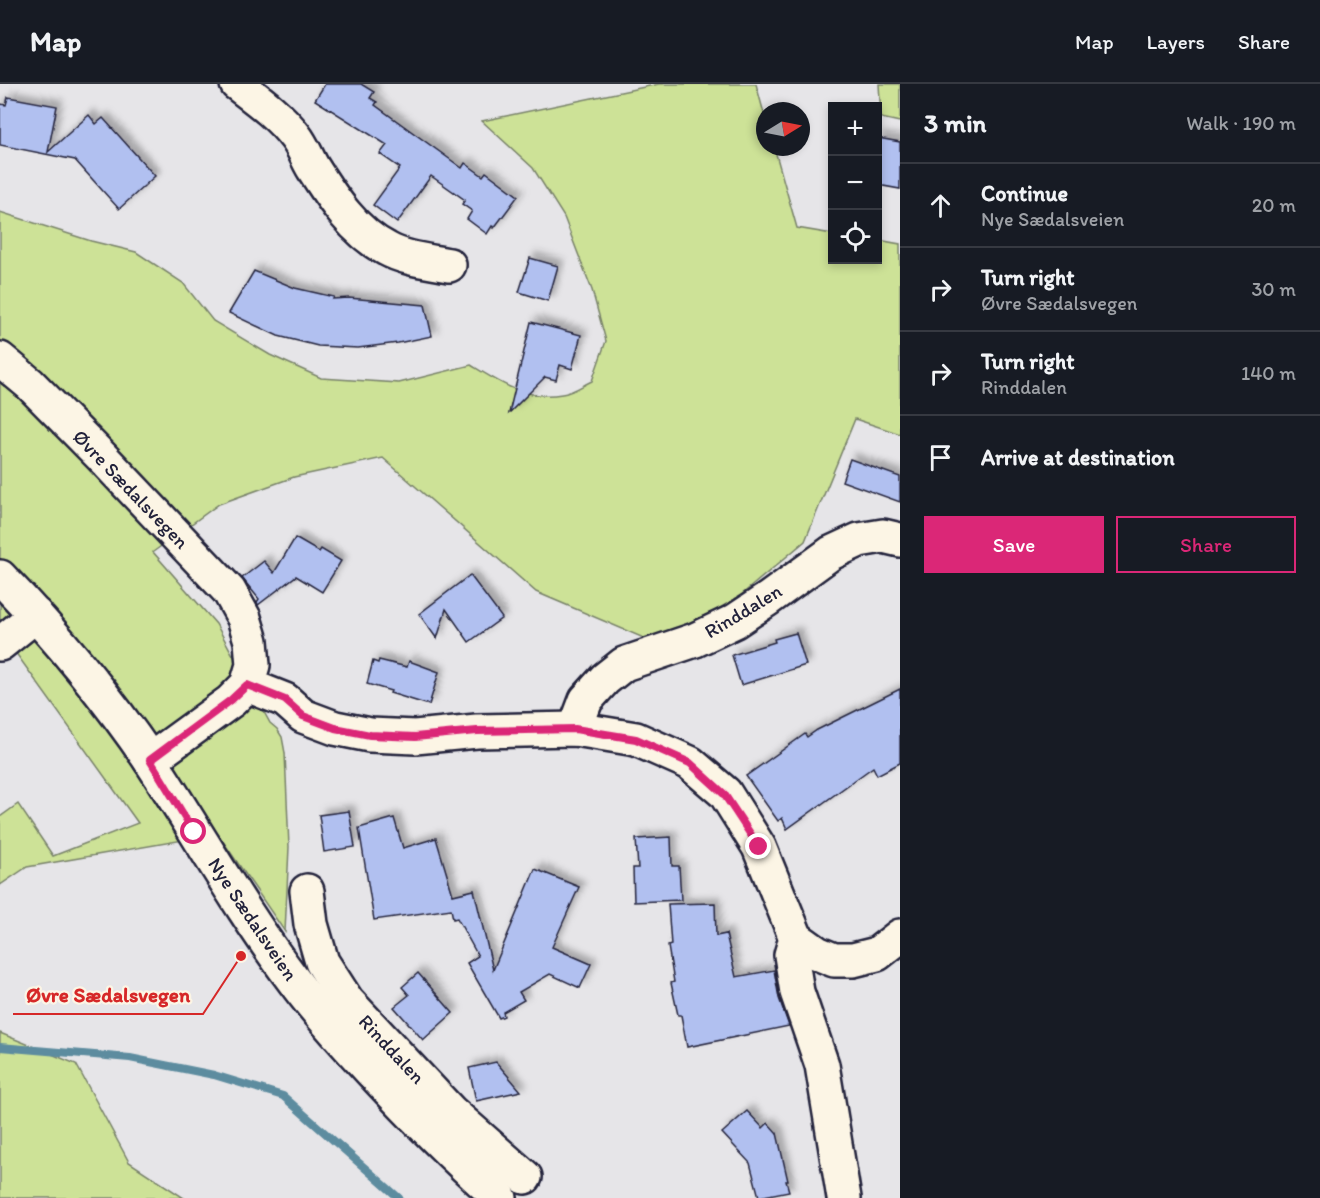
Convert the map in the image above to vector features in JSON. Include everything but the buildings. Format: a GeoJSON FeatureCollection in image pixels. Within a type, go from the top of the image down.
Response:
{"type":"FeatureCollection","features":[{"type":"Feature","properties":{"kind":"street"},"geometry":{"type":"LineString","coordinates":[[237,84],[278,116],[291,130],[338,205],[362,231],[387,249],[413,258],[449,265]]}},
{"type":"Feature","properties":{"kind":"street","name":"Øvre Sædalsvegen"},"geometry":{"type":"LineString","coordinates":[[0,359],[30,384],[229,591],[244,618],[251,641],[253,665],[247,685]]}},
{"type":"Feature","properties":{"kind":"street","name":"Rinddalen"},"geometry":{"type":"LineString","coordinates":[[575,729],[586,700],[605,679],[624,664],[695,640],[735,621],[831,553],[860,540],[883,536],[900,540]]}},
{"type":"Feature","properties":{"kind":"street","name":"Nye Sædalsveien"},"geometry":{"type":"LineString","coordinates":[[0,577],[90,676],[150,760],[194,832],[294,981],[346,1044],[412,1116],[500,1198]]}},
{"type":"Feature","properties":{"kind":"street"},"geometry":{"type":"LineString","coordinates":[[0,644],[36,615]]}},
{"type":"Feature","properties":{"kind":"street"},"geometry":{"type":"LineString","coordinates":[[150,760],[231,700],[247,685],[285,700],[303,716],[335,728],[370,735],[415,737],[477,731],[575,729],[636,739],[690,763],[724,794],[759,847],[796,938],[817,953],[834,960],[853,960],[877,954],[900,936]]}},
{"type":"Feature","properties":{"kind":"street","name":"Rinddalen"},"geometry":{"type":"LineString","coordinates":[[307,891],[311,924],[322,962],[347,1001],[451,1112],[525,1177]]}},
{"type":"Feature","properties":{"kind":"street"},"geometry":{"type":"LineString","coordinates":[[796,938],[791,956],[797,992],[822,1065],[844,1198]]}},
{"type":"Feature","properties":{"kind":"green space"},"geometry":{"type":"Polygon","coordinates":[[[659,84],[756,84],[761,102],[756,102],[756,156],[777,156],[797,228],[828,233],[828,264],[882,264],[882,241],[900,244],[900,434],[855,419],[805,541],[741,595],[688,628],[646,639],[536,592],[383,458],[294,477],[219,504],[153,552],[216,624],[270,723],[282,737],[285,753],[289,847],[285,932],[218,834],[27,867],[0,885],[0,817],[18,804],[53,856],[138,823],[0,631],[0,212],[91,241],[136,252],[183,283],[213,321],[270,355],[321,378],[399,383],[471,365],[514,389],[525,392],[549,395],[574,391],[592,381],[606,341],[592,290],[564,217],[533,168],[482,121],[659,84]]]}},
{"type":"Feature","properties":{"kind":"green space"},"geometry":{"type":"Polygon","coordinates":[[[879,84],[900,84],[900,122],[882,118],[882,102],[880,102],[879,84]]]}},
{"type":"Feature","properties":{"kind":"green space"},"geometry":{"type":"Polygon","coordinates":[[[0,1033],[76,1064],[129,1162],[184,1198],[0,1198],[0,1033]]]}},
{"type":"Feature","properties":{"kind":"waterway"},"geometry":{"type":"LineString","coordinates":[[0,1047],[130,1058],[214,1075],[283,1096],[399,1198]]}},
{"type":"Feature","properties":{"kind":"place","name":"Øvre Sædalsvegen"},"geometry":{"type":"Point","coordinates":[241,956]}},
{"type":"Feature","properties":{"kind":"route"},"geometry":{"type":"LineString","coordinates":[[194,832],[150,760],[231,700],[247,685],[285,700],[303,716],[335,728],[370,735],[415,737],[477,731],[575,729],[636,739],[690,763],[724,794],[759,847]]}}]}
